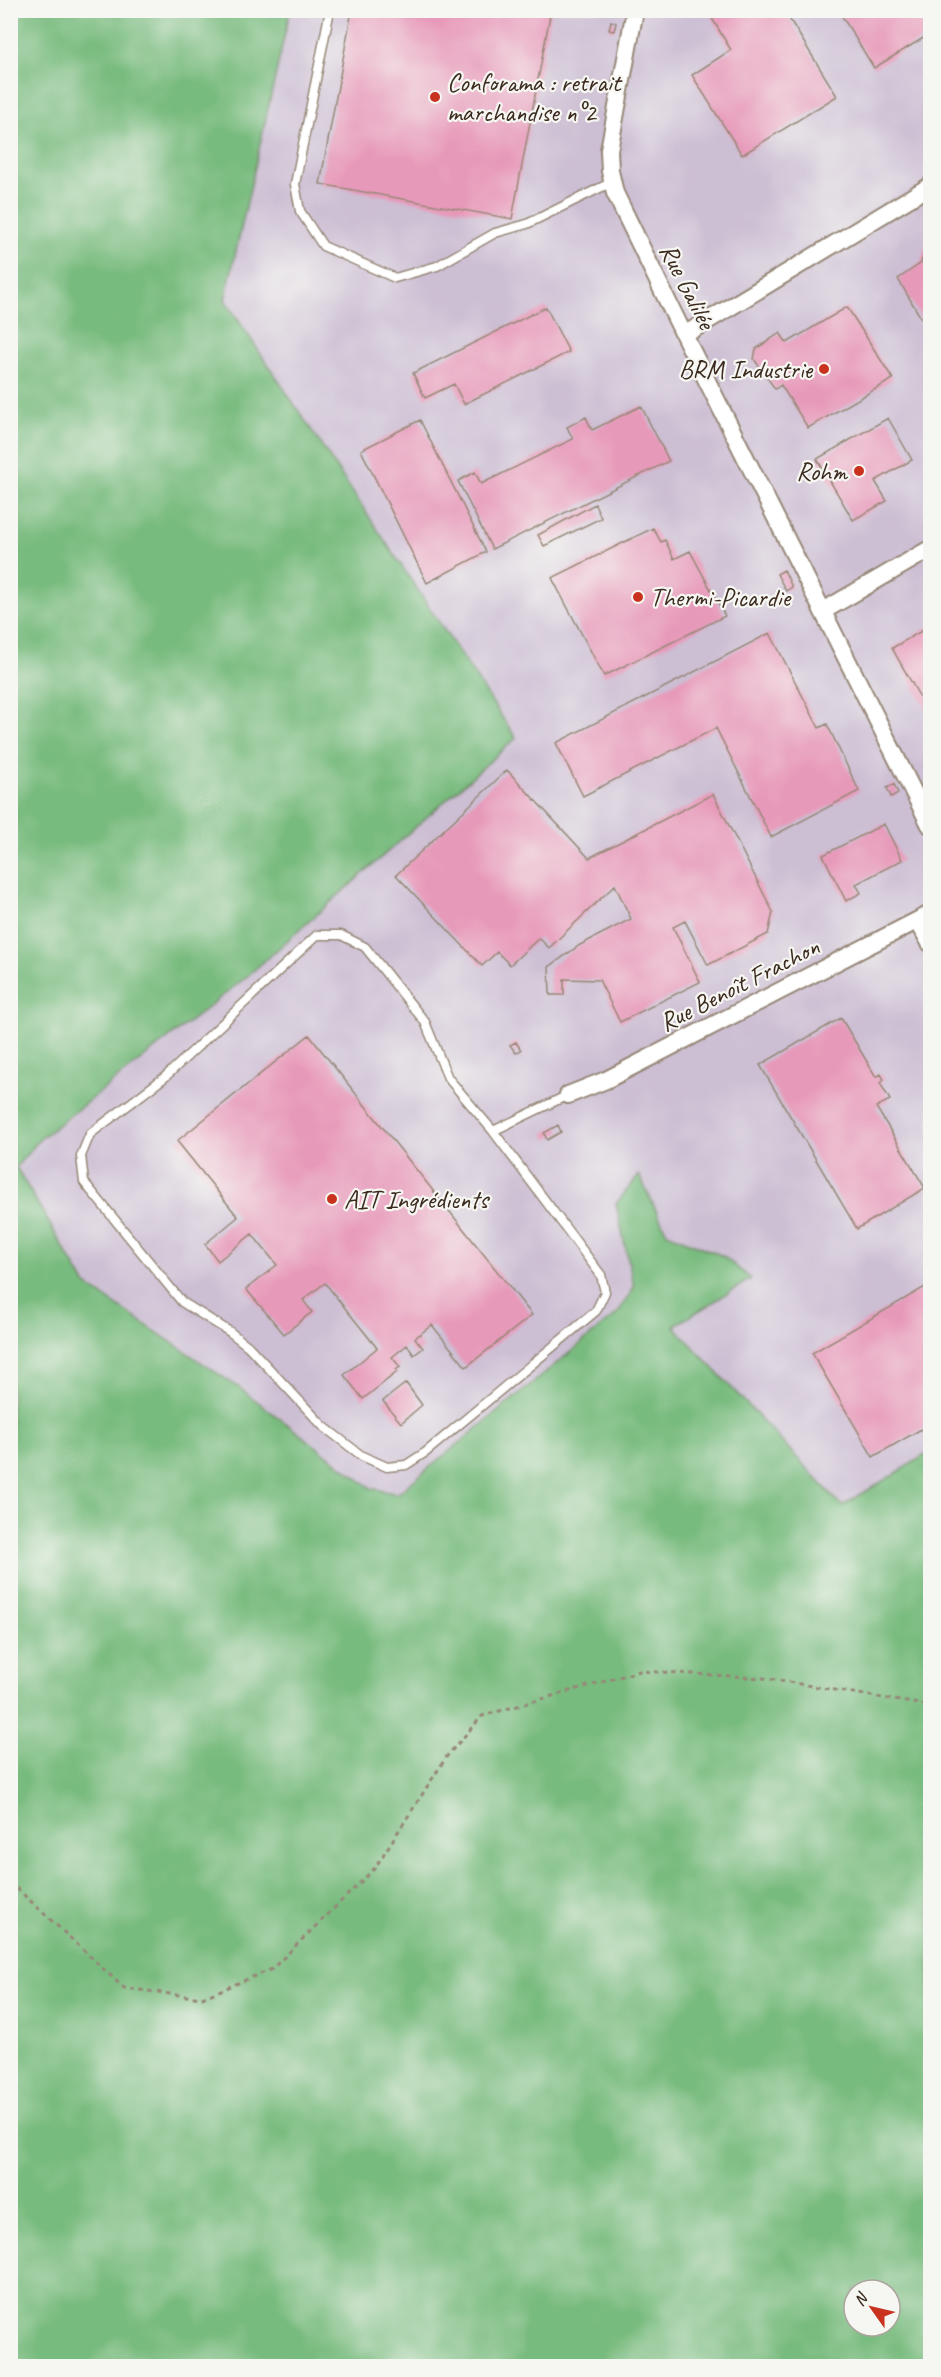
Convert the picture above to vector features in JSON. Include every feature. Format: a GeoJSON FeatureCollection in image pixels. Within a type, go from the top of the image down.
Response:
{"type":"FeatureCollection","features":[{"type":"Feature","properties":{"kind":"street","name":"Rue Galilée"},"geometry":{"type":"LineString","coordinates":[[635,10],[610,143],[609,163],[619,204],[930,825]]}},
{"type":"Feature","properties":{"kind":"street"},"geometry":{"type":"LineString","coordinates":[[684,335],[930,186]]}},
{"type":"Feature","properties":{"kind":"street"},"geometry":{"type":"LineString","coordinates":[[823,611],[930,549]]}},
{"type":"Feature","properties":{"kind":"street"},"geometry":{"type":"LineString","coordinates":[[924,917],[930,943]]}},
{"type":"Feature","properties":{"kind":"street","name":"Rue Benoît Frachon"},"geometry":{"type":"LineString","coordinates":[[568,1095],[606,1080],[924,917]]}},
{"type":"Feature","properties":{"kind":"lane"},"geometry":{"type":"LineString","coordinates":[[330,10],[295,184],[300,211],[323,246],[395,278],[437,266],[495,233],[527,224],[612,182]]}},
{"type":"Feature","properties":{"kind":"lane"},"geometry":{"type":"LineString","coordinates":[[317,935],[340,935],[365,947],[425,1022],[448,1078],[493,1131],[602,1275],[605,1292],[596,1311],[426,1452],[406,1465],[387,1467],[362,1456],[323,1426],[248,1346],[182,1302],[84,1182],[81,1156],[90,1134],[165,1077],[317,935]]}},
{"type":"Feature","properties":{"kind":"lane"},"geometry":{"type":"LineString","coordinates":[[493,1131],[568,1095]]}},
{"type":"Feature","properties":{"kind":"path"},"geometry":{"type":"LineString","coordinates":[[10,1882],[124,1988],[202,1998],[272,1969],[374,1869],[447,1756],[482,1716],[640,1671],[764,1678],[930,1706]]}},
{"type":"Feature","properties":{"kind":"path"},"geometry":{"type":"LineString","coordinates":[[10,2340],[19,2367]]}},
{"type":"Feature","properties":{"kind":"shaded area"},"geometry":{"type":"Polygon","coordinates":[[[290,11],[930,11],[930,1451],[842,1507],[674,1326],[750,1279],[723,1256],[667,1233],[616,1204],[634,1287],[618,1313],[397,1495],[371,1488],[241,1389],[85,1284],[16,1167],[40,1139],[516,739],[225,300],[290,11]]]}},
{"type":"Feature","properties":{"kind":"green space"},"geometry":{"type":"Polygon","coordinates":[[[11,10],[290,11],[225,300],[516,738],[244,979],[40,1139],[16,1167],[85,1284],[241,1389],[371,1488],[397,1494],[618,1313],[634,1287],[616,1204],[639,1175],[667,1233],[723,1256],[751,1279],[674,1326],[842,1506],[930,1452],[930,2366],[11,2366],[11,10]]]}},
{"type":"Feature","properties":{"kind":"building","name":"Conforama : retrait marchandise n°2"},"geometry":{"type":"Polygon","coordinates":[[[352,10],[551,10],[512,219],[320,184],[352,10]]]}},
{"type":"Feature","properties":{"kind":"building"},"geometry":{"type":"Polygon","coordinates":[[[707,10],[784,10],[837,96],[742,155],[692,75],[731,50],[707,10]]]}},
{"type":"Feature","properties":{"kind":"building"},"geometry":{"type":"Polygon","coordinates":[[[838,10],[930,10],[930,34],[874,68],[838,10]]]}},
{"type":"Feature","properties":{"kind":"building"},"geometry":{"type":"Polygon","coordinates":[[[611,21],[616,23],[614,31],[609,30],[611,21]]]}},
{"type":"Feature","properties":{"kind":"building"},"geometry":{"type":"Polygon","coordinates":[[[930,237],[930,329],[928,330],[898,279],[921,263],[930,237]]]}},
{"type":"Feature","properties":{"kind":"building"},"geometry":{"type":"Polygon","coordinates":[[[546,307],[569,352],[464,404],[454,384],[425,398],[413,373],[546,307]]]}},
{"type":"Feature","properties":{"kind":"building","name":"BRM Industrie"},"geometry":{"type":"Polygon","coordinates":[[[847,307],[893,379],[808,428],[781,385],[775,389],[754,359],[756,349],[780,333],[787,343],[847,307]]]}},
{"type":"Feature","properties":{"kind":"building"},"geometry":{"type":"Polygon","coordinates":[[[641,406],[669,461],[492,549],[458,481],[475,472],[481,484],[573,439],[567,427],[586,417],[592,430],[641,406]]]}},
{"type":"Feature","properties":{"kind":"building","name":"Rohm"},"geometry":{"type":"Polygon","coordinates":[[[888,418],[912,460],[875,481],[887,501],[853,520],[817,459],[888,418]]]}},
{"type":"Feature","properties":{"kind":"building"},"geometry":{"type":"Polygon","coordinates":[[[420,420],[486,552],[427,583],[361,450],[420,420]]]}},
{"type":"Feature","properties":{"kind":"building"},"geometry":{"type":"Polygon","coordinates":[[[595,504],[601,518],[544,546],[538,535],[595,504]]]}},
{"type":"Feature","properties":{"kind":"building","name":"Thermi-Picardie"},"geometry":{"type":"Polygon","coordinates":[[[653,528],[661,542],[665,540],[674,559],[690,551],[725,616],[604,676],[552,578],[653,528]]]}},
{"type":"Feature","properties":{"kind":"building"},"geometry":{"type":"Polygon","coordinates":[[[784,570],[792,587],[786,591],[777,574],[784,570]]]}},
{"type":"Feature","properties":{"kind":"building"},"geometry":{"type":"Polygon","coordinates":[[[930,626],[930,715],[892,648],[930,626]]]}},
{"type":"Feature","properties":{"kind":"building"},"geometry":{"type":"Polygon","coordinates":[[[770,633],[819,728],[827,724],[859,791],[771,837],[716,728],[583,796],[556,743],[770,633]]]}},
{"type":"Feature","properties":{"kind":"building"},"geometry":{"type":"Polygon","coordinates":[[[507,770],[589,858],[713,794],[773,912],[768,934],[708,965],[685,921],[673,927],[700,982],[620,1022],[599,980],[564,979],[564,995],[550,995],[549,967],[580,945],[631,919],[615,885],[549,948],[539,938],[510,965],[497,952],[482,966],[396,875],[507,770]]]}},
{"type":"Feature","properties":{"kind":"building"},"geometry":{"type":"Polygon","coordinates":[[[894,784],[898,793],[891,797],[887,788],[894,784]]]}},
{"type":"Feature","properties":{"kind":"building"},"geometry":{"type":"Polygon","coordinates":[[[884,824],[902,860],[856,884],[861,893],[846,901],[823,855],[884,824]]]}},
{"type":"Feature","properties":{"kind":"building"},"geometry":{"type":"Polygon","coordinates":[[[841,1018],[876,1077],[881,1074],[884,1080],[880,1083],[890,1100],[876,1107],[925,1188],[857,1229],[760,1065],[841,1018]]]}},
{"type":"Feature","properties":{"kind":"building","name":"AIT Ingrédients"},"geometry":{"type":"Polygon","coordinates":[[[309,1035],[532,1315],[466,1367],[432,1325],[415,1338],[423,1348],[414,1355],[407,1345],[392,1357],[400,1367],[396,1370],[397,1372],[363,1399],[344,1375],[377,1348],[325,1283],[303,1300],[312,1312],[284,1334],[246,1289],[277,1265],[252,1234],[218,1261],[205,1244],[238,1217],[177,1141],[309,1035]]]}},
{"type":"Feature","properties":{"kind":"building"},"geometry":{"type":"Polygon","coordinates":[[[516,1042],[521,1050],[516,1053],[510,1045],[516,1042]]]}},
{"type":"Feature","properties":{"kind":"building"},"geometry":{"type":"Polygon","coordinates":[[[558,1125],[561,1132],[547,1140],[544,1133],[558,1125]]]}},
{"type":"Feature","properties":{"kind":"building"},"geometry":{"type":"Polygon","coordinates":[[[930,1284],[930,1424],[873,1457],[812,1353],[930,1284]]]}},
{"type":"Feature","properties":{"kind":"building"},"geometry":{"type":"Polygon","coordinates":[[[406,1383],[422,1405],[401,1423],[383,1401],[406,1383]]]}},
{"type":"Feature","properties":{"kind":"place","name":"Conforama : retrait marchandise n°2"},"geometry":{"type":"Point","coordinates":[435,97]}},
{"type":"Feature","properties":{"kind":"place","name":"BRM Industrie"},"geometry":{"type":"Point","coordinates":[824,369]}},
{"type":"Feature","properties":{"kind":"place","name":"Rohm"},"geometry":{"type":"Point","coordinates":[859,471]}},
{"type":"Feature","properties":{"kind":"place","name":"Thermi-Picardie"},"geometry":{"type":"Point","coordinates":[638,597]}},
{"type":"Feature","properties":{"kind":"place","name":"AIT Ingrédients"},"geometry":{"type":"Point","coordinates":[332,1199]}}]}
